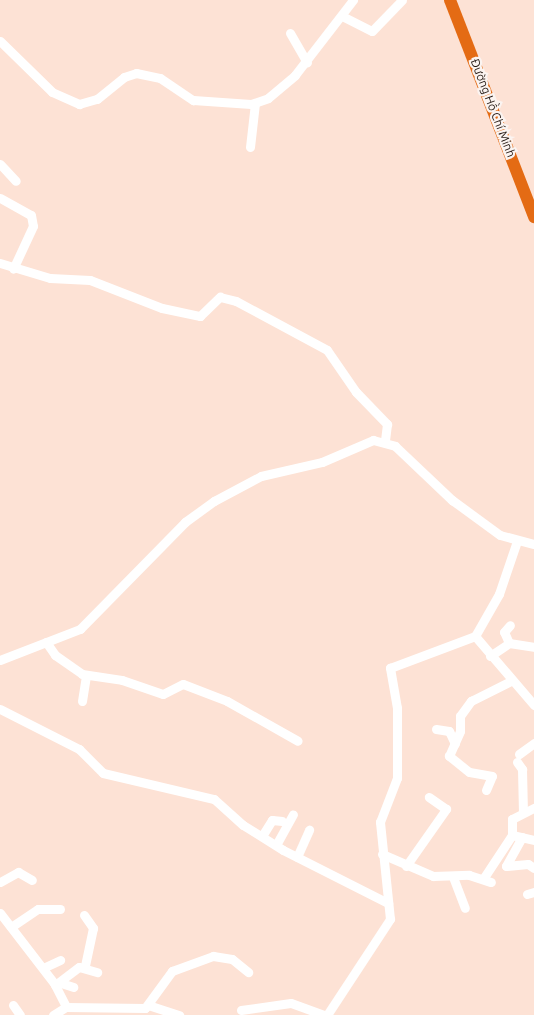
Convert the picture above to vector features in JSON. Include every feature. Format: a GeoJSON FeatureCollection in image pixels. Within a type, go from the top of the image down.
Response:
{"type":"FeatureCollection","features":[{"type":"Feature","properties":{"kind":"highway","name":"Đường Hồ Chí Minh"},"geometry":{"type":"LineString","coordinates":[[450,0],[534,216]]}},
{"type":"Feature","properties":{"kind":"street"},"geometry":{"type":"LineString","coordinates":[[0,41],[52,92],[79,104],[97,99],[124,77],[136,73],[160,78],[199,102],[255,103],[274,94],[307,62],[344,17],[353,0]]}},
{"type":"Feature","properties":{"kind":"street"},"geometry":{"type":"LineString","coordinates":[[344,17],[372,31],[402,0]]}},
{"type":"Feature","properties":{"kind":"street"},"geometry":{"type":"LineString","coordinates":[[290,33],[307,62]]}},
{"type":"Feature","properties":{"kind":"street"},"geometry":{"type":"LineString","coordinates":[[250,147],[255,103]]}},
{"type":"Feature","properties":{"kind":"street"},"geometry":{"type":"LineString","coordinates":[[0,164],[16,181]]}},
{"type":"Feature","properties":{"kind":"street"},"geometry":{"type":"LineString","coordinates":[[0,198],[31,215],[33,226],[13,269]]}},
{"type":"Feature","properties":{"kind":"street"},"geometry":{"type":"LineString","coordinates":[[0,263],[13,269],[90,280],[162,308],[200,316],[220,297],[236,301],[327,350],[356,392],[382,415],[388,427],[385,440]]}},
{"type":"Feature","properties":{"kind":"street"},"geometry":{"type":"LineString","coordinates":[[0,660],[70,635],[91,620],[185,522],[214,501],[261,476],[322,462],[373,440],[385,440],[459,506],[517,541],[534,544]]}},
{"type":"Feature","properties":{"kind":"street"},"geometry":{"type":"LineString","coordinates":[[241,1010],[291,1003],[325,1015],[389,926],[380,816],[397,778],[397,708],[390,668],[475,636],[499,594],[517,541]]}},
{"type":"Feature","properties":{"kind":"street"},"geometry":{"type":"LineString","coordinates":[[509,643],[504,632],[510,625]]}},
{"type":"Feature","properties":{"kind":"street"},"geometry":{"type":"LineString","coordinates":[[475,636],[511,681],[534,704]]}},
{"type":"Feature","properties":{"kind":"street"},"geometry":{"type":"LineString","coordinates":[[490,656],[509,643],[521,643],[534,638]]}},
{"type":"Feature","properties":{"kind":"street"},"geometry":{"type":"LineString","coordinates":[[46,642],[55,655],[86,675],[122,680],[163,694],[183,684],[227,701],[298,741]]}},
{"type":"Feature","properties":{"kind":"street"},"geometry":{"type":"LineString","coordinates":[[521,643],[534,648]]}},
{"type":"Feature","properties":{"kind":"street"},"geometry":{"type":"LineString","coordinates":[[82,701],[86,675]]}},
{"type":"Feature","properties":{"kind":"street"},"geometry":{"type":"LineString","coordinates":[[486,790],[492,776],[469,772],[450,760],[460,716],[471,701],[511,681]]}},
{"type":"Feature","properties":{"kind":"street"},"geometry":{"type":"LineString","coordinates":[[0,709],[79,749],[103,773],[216,800],[276,845],[388,903]]}},
{"type":"Feature","properties":{"kind":"street"},"geometry":{"type":"LineString","coordinates":[[436,728],[449,731],[455,744]]}},
{"type":"Feature","properties":{"kind":"street"},"geometry":{"type":"LineString","coordinates":[[523,812],[522,770],[518,758],[534,743]]}},
{"type":"Feature","properties":{"kind":"street"},"geometry":{"type":"LineString","coordinates":[[216,800],[224,793]]}},
{"type":"Feature","properties":{"kind":"street"},"geometry":{"type":"LineString","coordinates":[[406,866],[446,809],[429,797]]}},
{"type":"Feature","properties":{"kind":"street"},"geometry":{"type":"LineString","coordinates":[[382,854],[406,866],[433,876],[487,880],[495,860],[512,835],[509,822],[523,812],[534,808]]}},
{"type":"Feature","properties":{"kind":"street"},"geometry":{"type":"LineString","coordinates":[[276,845],[293,814]]}},
{"type":"Feature","properties":{"kind":"street"},"geometry":{"type":"LineString","coordinates":[[262,836],[272,820],[282,822]]}},
{"type":"Feature","properties":{"kind":"street"},"geometry":{"type":"LineString","coordinates":[[297,857],[309,830]]}},
{"type":"Feature","properties":{"kind":"street"},"geometry":{"type":"LineString","coordinates":[[512,835],[533,840]]}},
{"type":"Feature","properties":{"kind":"street"},"geometry":{"type":"LineString","coordinates":[[506,866],[522,837]]}},
{"type":"Feature","properties":{"kind":"street"},"geometry":{"type":"LineString","coordinates":[[495,860],[506,866],[528,864],[534,868]]}},
{"type":"Feature","properties":{"kind":"street"},"geometry":{"type":"LineString","coordinates":[[0,882],[18,872],[32,880]]}},
{"type":"Feature","properties":{"kind":"street"},"geometry":{"type":"LineString","coordinates":[[453,877],[465,908]]}},
{"type":"Feature","properties":{"kind":"street"},"geometry":{"type":"LineString","coordinates":[[11,927],[38,909],[60,909]]}},
{"type":"Feature","properties":{"kind":"street"},"geometry":{"type":"LineString","coordinates":[[0,913],[58,984],[66,1007]]}},
{"type":"Feature","properties":{"kind":"street"},"geometry":{"type":"LineString","coordinates":[[84,915],[93,928],[85,967]]}},
{"type":"Feature","properties":{"kind":"street"},"geometry":{"type":"LineString","coordinates":[[53,1015],[66,1007],[142,1009],[148,1005],[165,976],[182,966],[219,956],[248,972]]}},
{"type":"Feature","properties":{"kind":"street"},"geometry":{"type":"LineString","coordinates":[[43,968],[60,960]]}},
{"type":"Feature","properties":{"kind":"street"},"geometry":{"type":"LineString","coordinates":[[58,984],[73,969],[85,967],[97,972]]}},
{"type":"Feature","properties":{"kind":"street"},"geometry":{"type":"LineString","coordinates":[[58,984],[73,987]]}},
{"type":"Feature","properties":{"kind":"street"},"geometry":{"type":"LineString","coordinates":[[13,1005],[20,1015]]}},
{"type":"Feature","properties":{"kind":"street"},"geometry":{"type":"LineString","coordinates":[[148,1005],[179,1015]]}}]}
